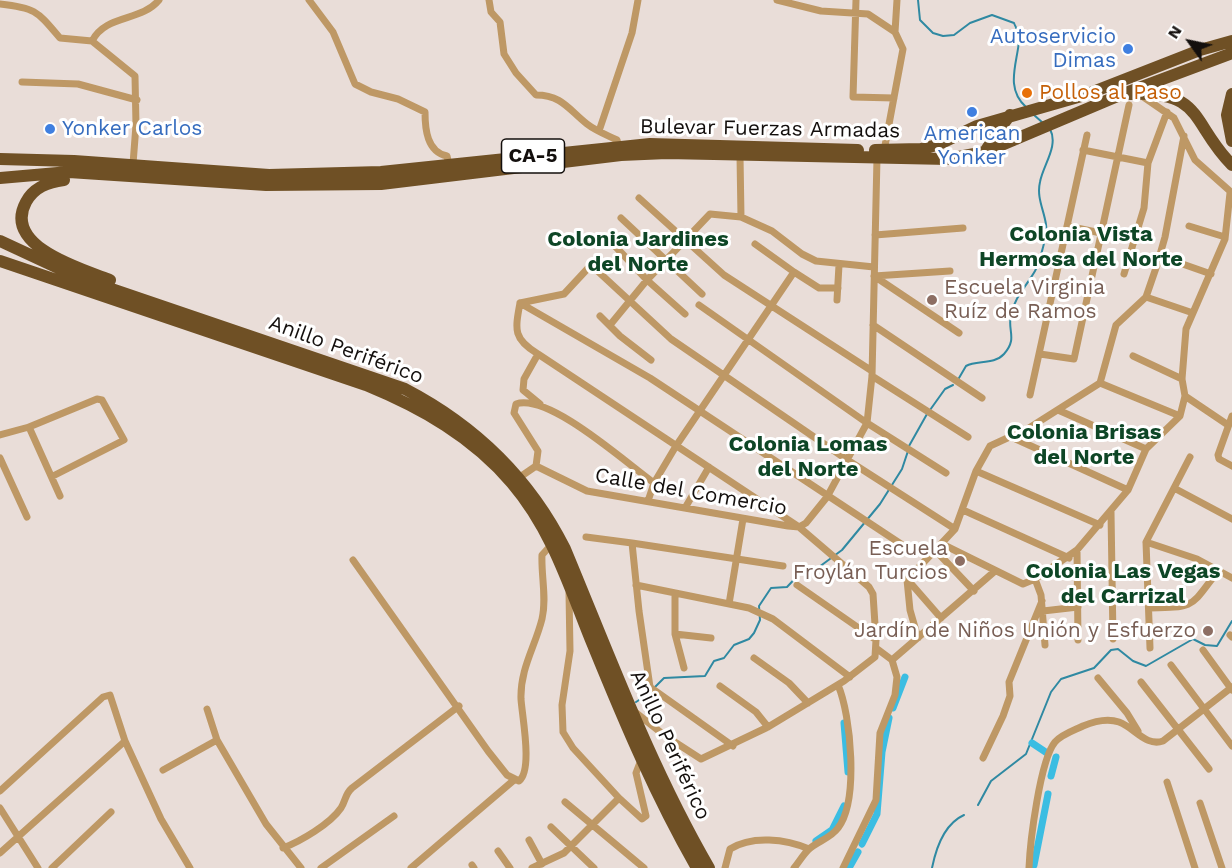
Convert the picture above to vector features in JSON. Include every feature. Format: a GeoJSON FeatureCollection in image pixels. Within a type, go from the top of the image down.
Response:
{"type":"FeatureCollection","features":[{"type":"Feature","properties":{"kind":"highway","name":"Bulevar Fuerzas Armadas"},"geometry":{"type":"LineString","coordinates":[[185,174],[266,185],[381,184],[621,155],[667,153],[740,156],[880,154],[921,149],[977,126],[1085,95],[1200,50],[1232,41]]}},
{"type":"Feature","properties":{"kind":"highway","name":"Bulevar Fuerzas Armadas"},"geometry":{"type":"LineString","coordinates":[[185,174],[269,175],[381,172],[650,144],[701,144],[948,159],[985,152],[1120,94],[1232,53]]}},
{"type":"Feature","properties":{"kind":"highway"},"geometry":{"type":"LineString","coordinates":[[1120,94],[1168,95],[1186,105],[1201,120],[1217,148],[1232,165]]}},
{"type":"Feature","properties":{"kind":"highway"},"geometry":{"type":"LineString","coordinates":[[1232,94],[1227,115],[1232,141]]}},
{"type":"Feature","properties":{"kind":"highway"},"geometry":{"type":"LineString","coordinates":[[1010,116],[1001,127],[1005,136],[1016,139]]}},
{"type":"Feature","properties":{"kind":"highway"},"geometry":{"type":"LineString","coordinates":[[977,126],[990,129],[995,136],[985,152]]}},
{"type":"Feature","properties":{"kind":"highway","name":"CA-5"},"geometry":{"type":"LineString","coordinates":[[0,159],[133,165],[185,174]]}},
{"type":"Feature","properties":{"kind":"highway","name":"CA-5"},"geometry":{"type":"LineString","coordinates":[[0,178],[69,172],[185,174]]}},
{"type":"Feature","properties":{"kind":"highway"},"geometry":{"type":"LineString","coordinates":[[185,174],[51,182],[33,192],[26,201],[21,220],[24,231],[38,248],[73,265],[263,340]]}},
{"type":"Feature","properties":{"kind":"highway","name":"Anillo Periférico"},"geometry":{"type":"LineString","coordinates":[[0,242],[82,279],[369,375],[432,403],[481,438],[520,477],[539,501],[565,549],[645,746],[663,785],[709,868]]}},
{"type":"Feature","properties":{"kind":"highway","name":"Anillo Periférico"},"geometry":{"type":"LineString","coordinates":[[0,261],[366,386],[423,411],[462,437],[492,463],[531,507],[552,544],[641,760],[697,868]]}},
{"type":"Feature","properties":{"kind":"street"},"geometry":{"type":"LineString","coordinates":[[92,41],[112,21],[141,13],[159,0]]}},
{"type":"Feature","properties":{"kind":"street"},"geometry":{"type":"LineString","coordinates":[[309,0],[333,32],[355,84],[370,92],[392,97],[424,112],[430,144],[436,152],[447,156],[449,165]]}},
{"type":"Feature","properties":{"kind":"street"},"geometry":{"type":"LineString","coordinates":[[489,0],[489,9],[500,22],[504,54],[528,89],[536,95],[546,95],[565,102],[587,124],[617,140],[619,147]]}},
{"type":"Feature","properties":{"kind":"street"},"geometry":{"type":"LineString","coordinates":[[599,131],[632,33],[638,0]]}},
{"type":"Feature","properties":{"kind":"street"},"geometry":{"type":"LineString","coordinates":[[777,0],[821,11],[873,16],[895,32]]}},
{"type":"Feature","properties":{"kind":"street"},"geometry":{"type":"LineString","coordinates":[[856,0],[853,97],[894,98]]}},
{"type":"Feature","properties":{"kind":"street","name":"Calle del Comercio"},"geometry":{"type":"LineString","coordinates":[[536,466],[587,491],[799,527],[806,524],[827,497],[849,461],[867,423],[872,374],[875,235],[880,154],[903,49],[895,32],[897,0]]}},
{"type":"Feature","properties":{"kind":"street"},"geometry":{"type":"LineString","coordinates":[[0,4],[30,8],[40,14],[60,38],[92,41],[135,76],[137,100],[133,165]]}},
{"type":"Feature","properties":{"kind":"street"},"geometry":{"type":"LineString","coordinates":[[22,82],[78,84],[137,100]]}},
{"type":"Feature","properties":{"kind":"street"},"geometry":{"type":"LineString","coordinates":[[942,544],[1018,584],[1035,579],[1069,558],[1100,525],[1128,490],[1146,449],[1180,416],[1185,396],[1182,379],[1186,329],[1225,237],[1231,193],[1195,160],[1179,123],[1167,112],[1138,94]]}},
{"type":"Feature","properties":{"kind":"street"},"geometry":{"type":"LineString","coordinates":[[1040,354],[1074,359],[1129,105]]}},
{"type":"Feature","properties":{"kind":"street"},"geometry":{"type":"LineString","coordinates":[[1124,274],[1144,208],[1148,163],[1167,112]]}},
{"type":"Feature","properties":{"kind":"street"},"geometry":{"type":"LineString","coordinates":[[1030,395],[1087,135]]}},
{"type":"Feature","properties":{"kind":"street"},"geometry":{"type":"LineString","coordinates":[[918,638],[910,609],[908,579],[955,529],[976,471],[990,446],[1029,428],[1100,383],[1118,321],[1146,297],[1165,237],[1184,136]]}},
{"type":"Feature","properties":{"kind":"street"},"geometry":{"type":"LineString","coordinates":[[1083,150],[1148,163]]}},
{"type":"Feature","properties":{"kind":"street"},"geometry":{"type":"LineString","coordinates":[[740,156],[741,217]]}},
{"type":"Feature","properties":{"kind":"street"},"geometry":{"type":"LineString","coordinates":[[639,198],[724,275],[968,437]]}},
{"type":"Feature","properties":{"kind":"street"},"geometry":{"type":"LineString","coordinates":[[610,325],[647,280],[710,214],[741,217],[781,237],[808,258],[839,265],[874,267]]}},
{"type":"Feature","properties":{"kind":"street"},"geometry":{"type":"LineString","coordinates":[[621,218],[702,294]]}},
{"type":"Feature","properties":{"kind":"street"},"geometry":{"type":"LineString","coordinates":[[1067,226],[1134,236]]}},
{"type":"Feature","properties":{"kind":"street"},"geometry":{"type":"LineString","coordinates":[[1189,226],[1225,237]]}},
{"type":"Feature","properties":{"kind":"street"},"geometry":{"type":"LineString","coordinates":[[875,235],[963,228]]}},
{"type":"Feature","properties":{"kind":"street"},"geometry":{"type":"LineString","coordinates":[[755,244],[819,288],[838,288]]}},
{"type":"Feature","properties":{"kind":"street"},"geometry":{"type":"LineString","coordinates":[[614,245],[647,280],[685,314]]}},
{"type":"Feature","properties":{"kind":"street"},"geometry":{"type":"LineString","coordinates":[[1174,261],[1211,274]]}},
{"type":"Feature","properties":{"kind":"street"},"geometry":{"type":"LineString","coordinates":[[520,303],[564,294],[576,284],[589,265],[671,339],[849,461],[955,529]]}},
{"type":"Feature","properties":{"kind":"street"},"geometry":{"type":"LineString","coordinates":[[837,300],[839,265]]}},
{"type":"Feature","properties":{"kind":"street"},"geometry":{"type":"LineString","coordinates":[[874,276],[950,271]]}},
{"type":"Feature","properties":{"kind":"street"},"geometry":{"type":"LineString","coordinates":[[648,501],[654,483],[676,446],[794,272]]}},
{"type":"Feature","properties":{"kind":"street"},"geometry":{"type":"LineString","coordinates":[[874,276],[959,333]]}},
{"type":"Feature","properties":{"kind":"street"},"geometry":{"type":"LineString","coordinates":[[1146,297],[1193,314]]}},
{"type":"Feature","properties":{"kind":"street"},"geometry":{"type":"LineString","coordinates":[[520,303],[517,334],[522,344],[799,527],[865,582],[873,594],[876,644],[872,661],[768,728],[733,746],[701,759],[664,735],[628,707]]}},
{"type":"Feature","properties":{"kind":"street"},"geometry":{"type":"LineString","coordinates":[[520,303],[592,342],[901,544]]}},
{"type":"Feature","properties":{"kind":"street"},"geometry":{"type":"LineString","coordinates":[[699,305],[867,423],[946,473]]}},
{"type":"Feature","properties":{"kind":"street"},"geometry":{"type":"LineString","coordinates":[[600,316],[651,360]]}},
{"type":"Feature","properties":{"kind":"street"},"geometry":{"type":"LineString","coordinates":[[873,325],[982,398]]}},
{"type":"Feature","properties":{"kind":"street"},"geometry":{"type":"LineString","coordinates":[[538,354],[522,385],[526,394],[572,422],[654,483]]}},
{"type":"Feature","properties":{"kind":"street"},"geometry":{"type":"LineString","coordinates":[[1133,356],[1182,379]]}},
{"type":"Feature","properties":{"kind":"street"},"geometry":{"type":"LineString","coordinates":[[1100,383],[1180,416]]}},
{"type":"Feature","properties":{"kind":"street"},"geometry":{"type":"LineString","coordinates":[[1185,396],[1228,425]]}},
{"type":"Feature","properties":{"kind":"street"},"geometry":{"type":"LineString","coordinates":[[0,435],[29,427],[97,399],[102,400],[124,440],[53,476]]}},
{"type":"Feature","properties":{"kind":"street"},"geometry":{"type":"LineString","coordinates":[[520,477],[536,466],[538,451],[513,409],[522,403],[546,408]]}},
{"type":"Feature","properties":{"kind":"street"},"geometry":{"type":"LineString","coordinates":[[1058,410],[1146,449]]}},
{"type":"Feature","properties":{"kind":"street"},"geometry":{"type":"LineString","coordinates":[[1232,416],[1218,455],[1219,459],[1232,466]]}},
{"type":"Feature","properties":{"kind":"street"},"geometry":{"type":"LineString","coordinates":[[29,427],[53,476],[60,496]]}},
{"type":"Feature","properties":{"kind":"street"},"geometry":{"type":"LineString","coordinates":[[1009,436],[1128,490]]}},
{"type":"Feature","properties":{"kind":"street"},"geometry":{"type":"LineString","coordinates":[[1150,648],[1146,542],[1190,457]]}},
{"type":"Feature","properties":{"kind":"street"},"geometry":{"type":"LineString","coordinates":[[0,458],[27,517]]}},
{"type":"Feature","properties":{"kind":"street"},"geometry":{"type":"LineString","coordinates":[[685,508],[709,467]]}},
{"type":"Feature","properties":{"kind":"street"},"geometry":{"type":"LineString","coordinates":[[976,471],[1100,525]]}},
{"type":"Feature","properties":{"kind":"street"},"geometry":{"type":"LineString","coordinates":[[1174,488],[1232,519]]}},
{"type":"Feature","properties":{"kind":"street"},"geometry":{"type":"LineString","coordinates":[[963,510],[1069,558]]}},
{"type":"Feature","properties":{"kind":"street"},"geometry":{"type":"LineString","coordinates":[[1111,512],[1113,639]]}},
{"type":"Feature","properties":{"kind":"street"},"geometry":{"type":"LineString","coordinates":[[729,604],[742,519]]}},
{"type":"Feature","properties":{"kind":"street"},"geometry":{"type":"LineString","coordinates":[[586,537],[783,566]]}},
{"type":"Feature","properties":{"kind":"street"},"geometry":{"type":"LineString","coordinates":[[1146,542],[1197,559],[1232,578]]}},
{"type":"Feature","properties":{"kind":"street"},"geometry":{"type":"LineString","coordinates":[[632,543],[650,687],[733,746]]}},
{"type":"Feature","properties":{"kind":"street"},"geometry":{"type":"LineString","coordinates":[[411,868],[514,780],[522,779],[526,741],[522,683],[530,650],[542,620],[542,555],[552,544]]}},
{"type":"Feature","properties":{"kind":"street"},"geometry":{"type":"LineString","coordinates":[[936,550],[974,591]]}},
{"type":"Feature","properties":{"kind":"street"},"geometry":{"type":"LineString","coordinates":[[1077,550],[1078,640]]}},
{"type":"Feature","properties":{"kind":"street"},"geometry":{"type":"LineString","coordinates":[[353,560],[459,706],[488,751],[514,780]]}},
{"type":"Feature","properties":{"kind":"street"},"geometry":{"type":"LineString","coordinates":[[892,660],[995,571]]}},
{"type":"Feature","properties":{"kind":"street"},"geometry":{"type":"LineString","coordinates":[[1150,608],[1185,607],[1193,603],[1218,571]]}},
{"type":"Feature","properties":{"kind":"street"},"geometry":{"type":"LineString","coordinates":[[908,579],[941,618]]}},
{"type":"Feature","properties":{"kind":"street"},"geometry":{"type":"LineString","coordinates":[[1035,579],[1042,601],[1046,645]]}},
{"type":"Feature","properties":{"kind":"street"},"geometry":{"type":"LineString","coordinates":[[569,581],[570,651],[562,705],[563,732],[573,748],[637,817],[642,819],[646,816],[636,772],[641,760]]}},
{"type":"Feature","properties":{"kind":"street"},"geometry":{"type":"LineString","coordinates":[[636,585],[757,611],[822,654],[850,677]]}},
{"type":"Feature","properties":{"kind":"street"},"geometry":{"type":"LineString","coordinates":[[797,585],[876,644],[892,660],[897,677],[895,695],[880,733],[876,800],[843,868]]}},
{"type":"Feature","properties":{"kind":"street"},"geometry":{"type":"LineString","coordinates":[[675,593],[675,634],[684,668]]}},
{"type":"Feature","properties":{"kind":"street"},"geometry":{"type":"LineString","coordinates":[[983,758],[1003,716],[1010,696],[1009,682],[1042,601]]}},
{"type":"Feature","properties":{"kind":"street"},"geometry":{"type":"LineString","coordinates":[[1043,611],[1078,607]]}},
{"type":"Feature","properties":{"kind":"street"},"geometry":{"type":"LineString","coordinates":[[675,634],[711,638]]}},
{"type":"Feature","properties":{"kind":"street"},"geometry":{"type":"LineString","coordinates":[[1029,868],[1035,819],[1055,742],[1087,724],[1106,719],[1118,722],[1139,733],[1150,743],[1156,744],[1232,688],[1203,650]]}},
{"type":"Feature","properties":{"kind":"street"},"geometry":{"type":"LineString","coordinates":[[754,658],[789,683],[808,703]]}},
{"type":"Feature","properties":{"kind":"street"},"geometry":{"type":"LineString","coordinates":[[1171,665],[1232,746]]}},
{"type":"Feature","properties":{"kind":"street"},"geometry":{"type":"LineString","coordinates":[[1098,678],[1127,713],[1139,733]]}},
{"type":"Feature","properties":{"kind":"street"},"geometry":{"type":"LineString","coordinates":[[1141,682],[1209,769]]}},
{"type":"Feature","properties":{"kind":"street"},"geometry":{"type":"LineString","coordinates":[[794,868],[809,849],[828,838],[838,828],[846,815],[851,795],[845,702],[837,685]]}},
{"type":"Feature","properties":{"kind":"street"},"geometry":{"type":"LineString","coordinates":[[720,686],[756,712],[768,728]]}},
{"type":"Feature","properties":{"kind":"street"},"geometry":{"type":"LineString","coordinates":[[0,791],[103,697],[110,695],[125,741],[161,819],[187,866]]}},
{"type":"Feature","properties":{"kind":"street"},"geometry":{"type":"LineString","coordinates":[[283,848],[303,840],[341,808],[346,794],[352,788],[459,706]]}},
{"type":"Feature","properties":{"kind":"street"},"geometry":{"type":"LineString","coordinates":[[207,709],[217,740],[283,848],[301,868]]}},
{"type":"Feature","properties":{"kind":"street"},"geometry":{"type":"LineString","coordinates":[[645,746],[653,735],[664,735]]}},
{"type":"Feature","properties":{"kind":"street"},"geometry":{"type":"LineString","coordinates":[[163,770],[217,740]]}},
{"type":"Feature","properties":{"kind":"street"},"geometry":{"type":"LineString","coordinates":[[0,853],[125,741]]}},
{"type":"Feature","properties":{"kind":"street"},"geometry":{"type":"LineString","coordinates":[[1167,782],[1195,868]]}},
{"type":"Feature","properties":{"kind":"street"},"geometry":{"type":"LineString","coordinates":[[532,868],[547,865],[556,859],[593,826],[619,798]]}},
{"type":"Feature","properties":{"kind":"street"},"geometry":{"type":"LineString","coordinates":[[565,802],[645,868]]}},
{"type":"Feature","properties":{"kind":"street"},"geometry":{"type":"LineString","coordinates":[[1200,803],[1222,868]]}},
{"type":"Feature","properties":{"kind":"street"},"geometry":{"type":"LineString","coordinates":[[0,808],[38,868]]}},
{"type":"Feature","properties":{"kind":"street"},"geometry":{"type":"LineString","coordinates":[[52,868],[111,812]]}},
{"type":"Feature","properties":{"kind":"street"},"geometry":{"type":"LineString","coordinates":[[321,868],[394,816]]}},
{"type":"Feature","properties":{"kind":"street"},"geometry":{"type":"LineString","coordinates":[[550,827],[594,868]]}},
{"type":"Feature","properties":{"kind":"street"},"geometry":{"type":"LineString","coordinates":[[529,840],[547,865]]}},
{"type":"Feature","properties":{"kind":"street"},"geometry":{"type":"LineString","coordinates":[[725,868],[730,849],[747,841],[775,841],[809,849]]}},
{"type":"Feature","properties":{"kind":"street"},"geometry":{"type":"LineString","coordinates":[[498,851],[510,868]]}},
{"type":"Feature","properties":{"kind":"waterway"},"geometry":{"type":"LineString","coordinates":[[918,0],[920,20],[933,33],[943,36],[954,35],[970,23],[992,15],[1014,23],[1019,38],[1014,84],[1020,100],[1026,107]]}},
{"type":"Feature","properties":{"kind":"waterway"},"geometry":{"type":"LineString","coordinates":[[1034,115],[1043,123]]}},
{"type":"Feature","properties":{"kind":"waterway"},"geometry":{"type":"LineString","coordinates":[[959,378],[966,366],[995,360],[1004,354],[1010,343],[1010,321],[1013,309],[1037,267],[1045,240],[1046,225],[1039,190],[1052,149],[1050,129]]}},
{"type":"Feature","properties":{"kind":"waterway"},"geometry":{"type":"LineString","coordinates":[[930,410],[945,389],[953,385]]}},
{"type":"Feature","properties":{"kind":"waterway"},"geometry":{"type":"LineString","coordinates":[[909,446],[927,414]]}},
{"type":"Feature","properties":{"kind":"waterway"},"geometry":{"type":"LineString","coordinates":[[654,688],[664,678],[705,676],[714,661],[724,658],[734,645],[749,639],[760,620],[759,606],[771,588],[787,587],[803,570],[819,567],[842,550],[880,504],[902,469],[908,451]]}},
{"type":"Feature","properties":{"kind":"waterway"},"geometry":{"type":"LineString","coordinates":[[978,805],[991,781],[1026,754],[1051,692],[1061,679],[1094,668],[1111,650],[1118,649],[1133,661],[1146,666],[1193,639],[1205,645],[1217,646],[1232,621]]}},
{"type":"Feature","properties":{"kind":"waterway"},"geometry":{"type":"LineString","coordinates":[[893,708],[905,677]]}},
{"type":"Feature","properties":{"kind":"waterway"},"geometry":{"type":"LineString","coordinates":[[636,702],[650,693]]}},
{"type":"Feature","properties":{"kind":"waterway"},"geometry":{"type":"LineString","coordinates":[[862,844],[877,814],[882,752],[889,718]]}},
{"type":"Feature","properties":{"kind":"waterway"},"geometry":{"type":"LineString","coordinates":[[844,723],[848,772]]}},
{"type":"Feature","properties":{"kind":"waterway"},"geometry":{"type":"LineString","coordinates":[[1032,743],[1047,753]]}},
{"type":"Feature","properties":{"kind":"waterway"},"geometry":{"type":"LineString","coordinates":[[1051,776],[1056,757]]}},
{"type":"Feature","properties":{"kind":"waterway"},"geometry":{"type":"LineString","coordinates":[[1034,865],[1048,794]]}},
{"type":"Feature","properties":{"kind":"waterway"},"geometry":{"type":"LineString","coordinates":[[816,841],[832,830],[844,806]]}},
{"type":"Feature","properties":{"kind":"waterway"},"geometry":{"type":"LineString","coordinates":[[932,868],[946,830],[964,815]]}},
{"type":"Feature","properties":{"kind":"waterway"},"geometry":{"type":"LineString","coordinates":[[849,868],[858,852]]}},
{"type":"Feature","properties":{"kind":"place","name":"Autoservicio Dimas"},"geometry":{"type":"Point","coordinates":[1128,49]}},
{"type":"Feature","properties":{"kind":"place","name":"Pollos al Paso"},"geometry":{"type":"Point","coordinates":[1027,93]}},
{"type":"Feature","properties":{"kind":"place","name":"American Yonker"},"geometry":{"type":"Point","coordinates":[972,112]}},
{"type":"Feature","properties":{"kind":"place","name":"Yonker Carlos"},"geometry":{"type":"Point","coordinates":[50,129]}},
{"type":"Feature","properties":{"kind":"place","name":"Escuela Virginia Ruíz de Ramos"},"geometry":{"type":"Point","coordinates":[932,300]}},
{"type":"Feature","properties":{"kind":"place","name":"Escuela Froylán Turcios"},"geometry":{"type":"Point","coordinates":[960,561]}},
{"type":"Feature","properties":{"kind":"place","name":"Jardín de Niños Unión y Esfuerzo"},"geometry":{"type":"Point","coordinates":[1208,631]}},
{"type":"Feature","properties":{"kind":"district","name":"Colonia Vista Hermosa del Norte"},"geometry":{"type":"Point","coordinates":[1081,248]}},
{"type":"Feature","properties":{"kind":"district","name":"Colonia Jardines del Norte"},"geometry":{"type":"Point","coordinates":[638,252]}},
{"type":"Feature","properties":{"kind":"district","name":"Colonia Brisas del Norte"},"geometry":{"type":"Point","coordinates":[1084,446]}},
{"type":"Feature","properties":{"kind":"district","name":"Colonia Lomas del Norte"},"geometry":{"type":"Point","coordinates":[808,458]}},
{"type":"Feature","properties":{"kind":"district","name":"Colonia Las Vegas del Carrizal"},"geometry":{"type":"Point","coordinates":[1123,584]}}]}
